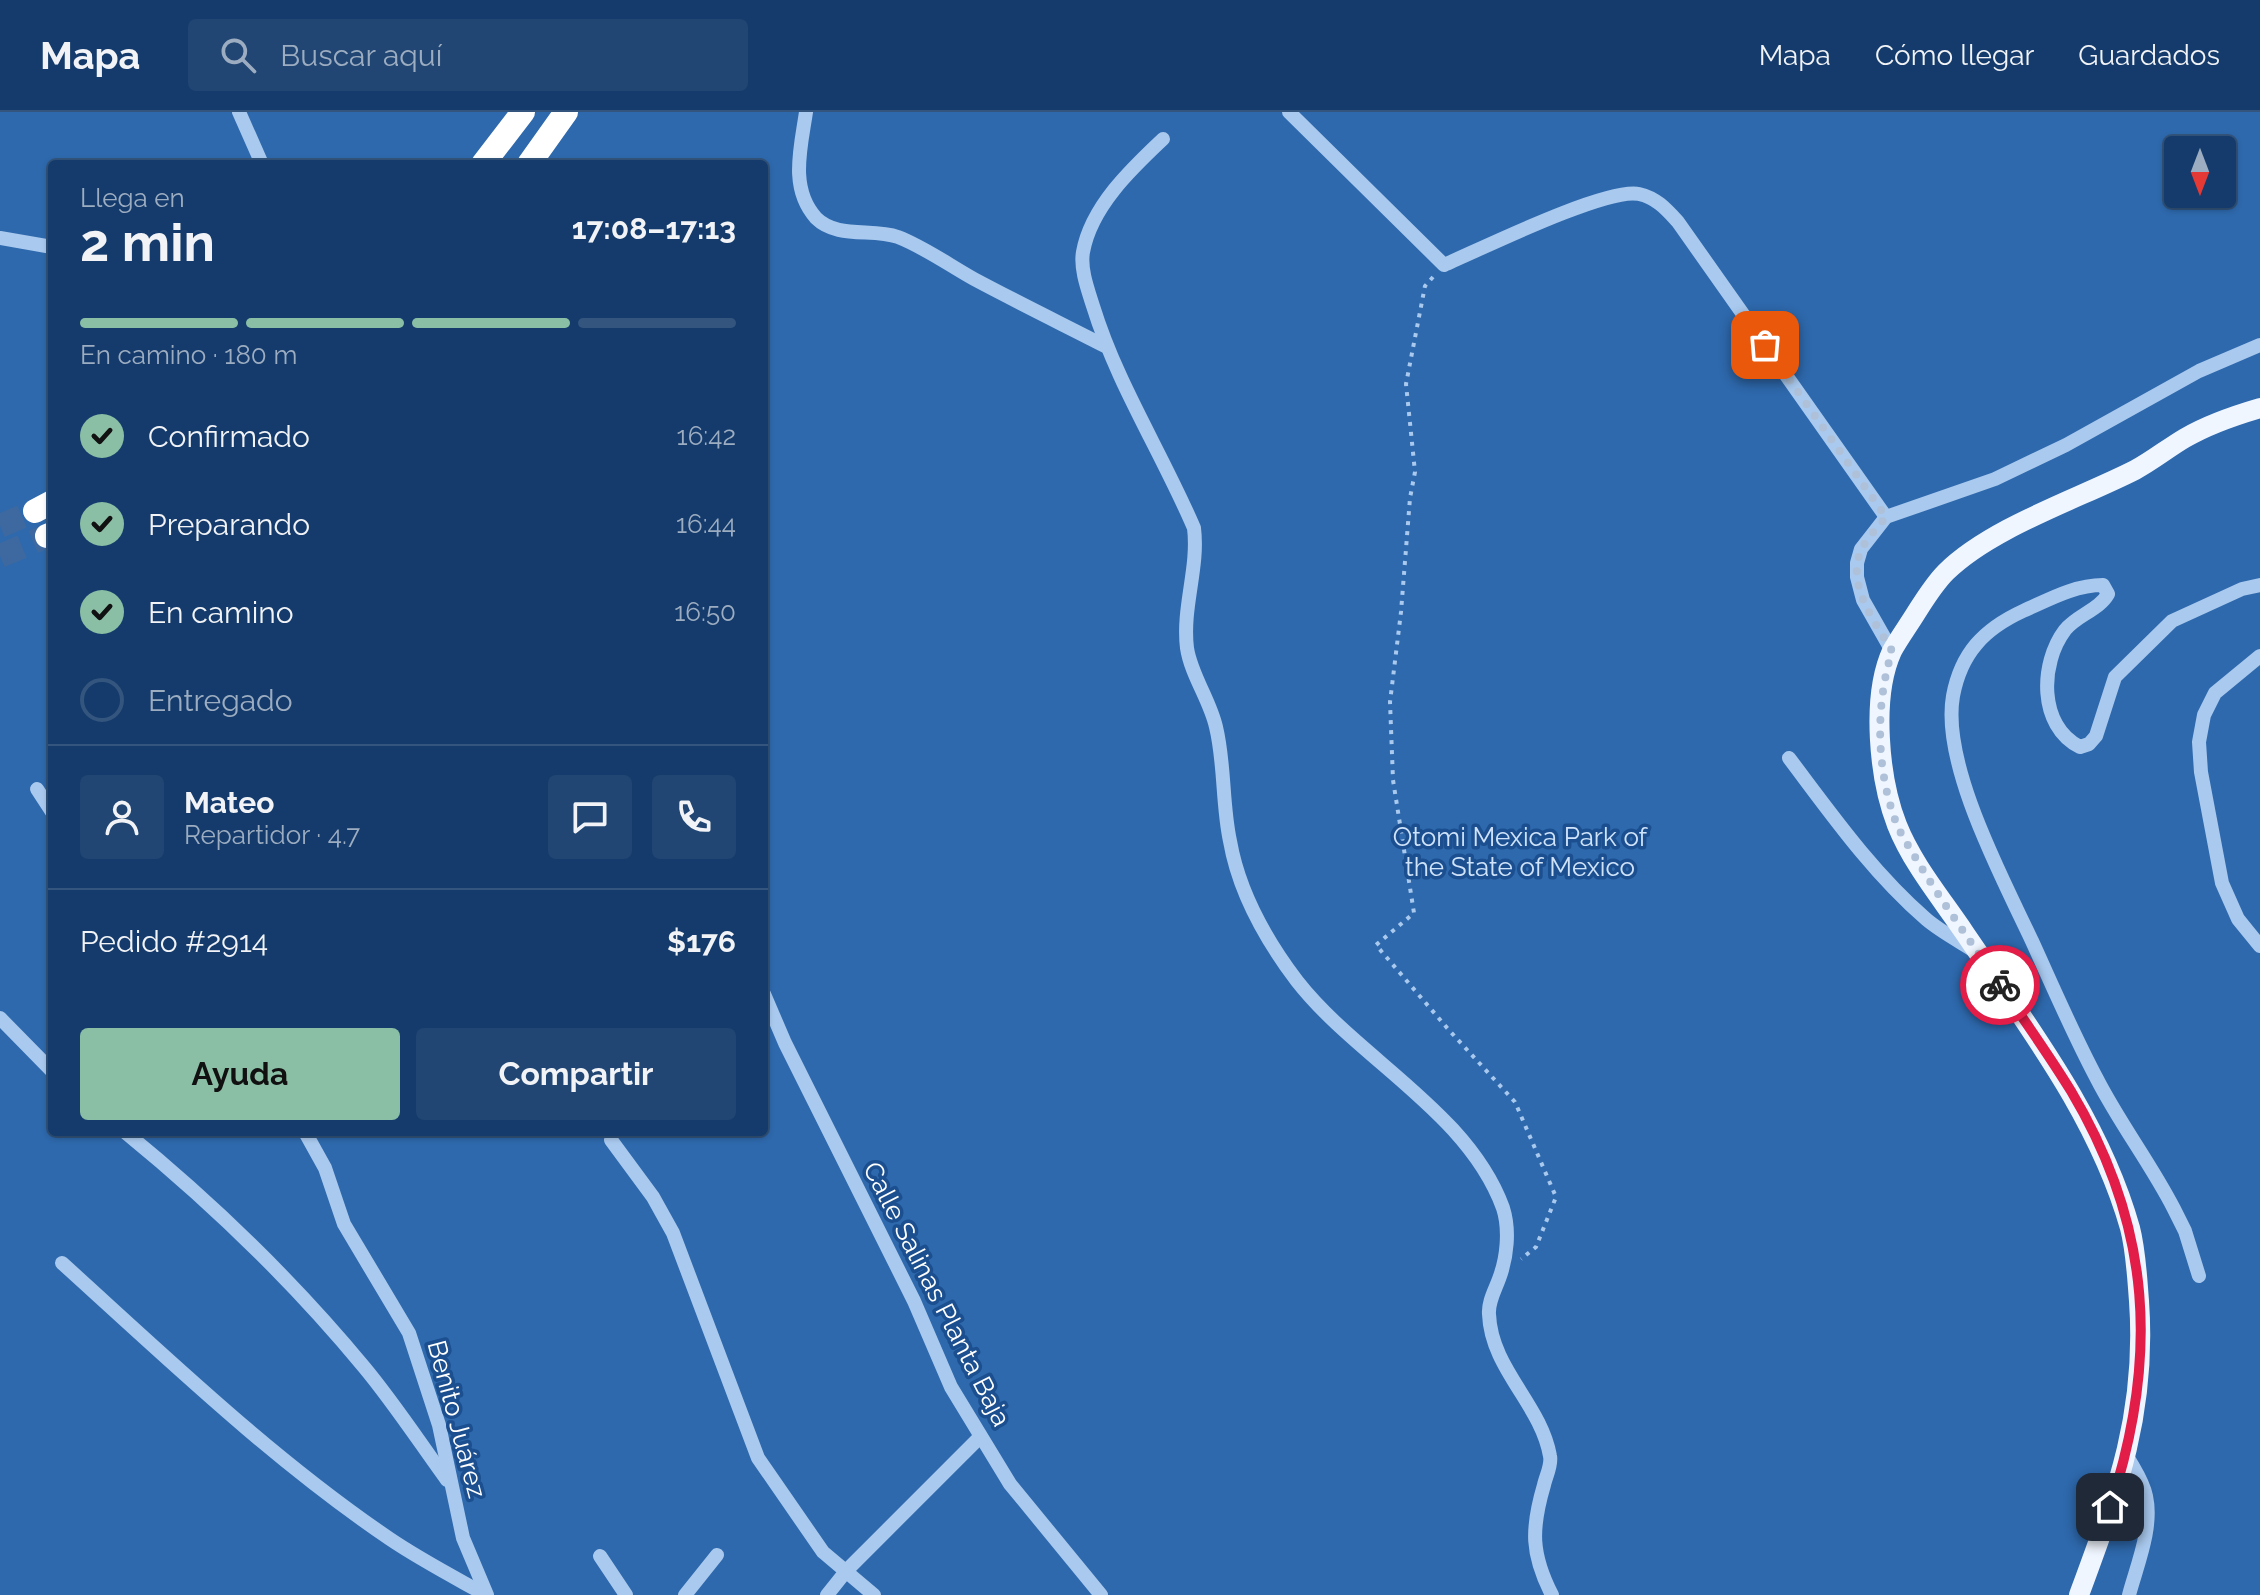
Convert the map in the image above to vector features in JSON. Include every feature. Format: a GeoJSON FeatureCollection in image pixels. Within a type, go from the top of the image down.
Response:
{"type":"FeatureCollection","features":[{"type":"Feature","properties":{"kind":"highway"},"geometry":{"type":"LineString","coordinates":[[486,160],[523,112]]}},
{"type":"Feature","properties":{"kind":"highway"},"geometry":{"type":"LineString","coordinates":[[532,160],[566,112]]}},
{"type":"Feature","properties":{"kind":"main road"},"geometry":{"type":"LineString","coordinates":[[2079,1595],[2127,1456],[2140,1386],[2137,1266],[2131,1232],[2122,1201],[2072,1092],[1925,875],[1897,826],[1886,786],[1879,736],[1882,694],[1892,651],[1927,595],[1947,571],[1981,546],[2137,469],[2189,435],[2260,408]]}},
{"type":"Feature","properties":{"kind":"street"},"geometry":{"type":"LineString","coordinates":[[239,112],[260,160]]}},
{"type":"Feature","properties":{"kind":"street"},"geometry":{"type":"LineString","coordinates":[[806,112],[797,168],[805,201],[824,225],[833,229],[884,233],[901,238],[1105,346]]}},
{"type":"Feature","properties":{"kind":"street"},"geometry":{"type":"LineString","coordinates":[[1289,112],[1444,265],[1582,206],[1625,193],[1642,194],[1659,202],[1678,222],[1886,517]]}},
{"type":"Feature","properties":{"kind":"street"},"geometry":{"type":"LineString","coordinates":[[1163,139],[1105,203],[1090,230],[1083,255],[1088,288],[1105,346],[1194,528],[1197,548],[1186,618],[1187,650],[1216,725],[1229,840],[1242,888],[1272,945],[1299,984],[1442,1120],[1476,1160],[1502,1206],[1508,1233],[1501,1275],[1488,1309],[1491,1337],[1500,1360],[1546,1437],[1551,1461],[1533,1531],[1534,1552],[1552,1595]]}},
{"type":"Feature","properties":{"kind":"street"},"geometry":{"type":"LineString","coordinates":[[0,238],[48,246]]}},
{"type":"Feature","properties":{"kind":"street"},"geometry":{"type":"LineString","coordinates":[[1892,651],[1863,600],[1857,577],[1861,549],[1886,517],[1995,479],[2066,445],[2199,371],[2260,345]]}},
{"type":"Feature","properties":{"kind":"street"},"geometry":{"type":"LineString","coordinates":[[2199,1276],[2185,1231],[2168,1197],[2097,1081],[1984,837],[1965,789],[1951,725],[1953,696],[1965,659],[1982,636],[2054,596],[2103,585],[2107,597],[2066,628],[2049,662],[2046,690],[2055,720],[2069,741],[2080,747],[2089,744],[2096,736],[2115,677],[2172,621],[2242,589],[2260,585]]}},
{"type":"Feature","properties":{"kind":"street"},"geometry":{"type":"LineString","coordinates":[[2260,656],[2215,693],[2204,715],[2199,742],[2201,772],[2222,883],[2238,919],[2260,946]]}},
{"type":"Feature","properties":{"kind":"street"},"geometry":{"type":"LineString","coordinates":[[1789,758],[1855,846],[1889,884],[1929,921],[1980,955]]}},
{"type":"Feature","properties":{"kind":"street"},"geometry":{"type":"LineString","coordinates":[[37,789],[48,806]]}},
{"type":"Feature","properties":{"kind":"street","name":"Calle Salinas Planta Baja"},"geometry":{"type":"LineString","coordinates":[[768,1003],[791,1056],[914,1301],[951,1387],[1010,1484],[1101,1595]]}},
{"type":"Feature","properties":{"kind":"street"},"geometry":{"type":"LineString","coordinates":[[0,1018],[48,1067]]}},
{"type":"Feature","properties":{"kind":"street"},"geometry":{"type":"LineString","coordinates":[[2072,1092],[2097,1081]]}},
{"type":"Feature","properties":{"kind":"street"},"geometry":{"type":"LineString","coordinates":[[130,1136],[204,1198],[265,1256],[323,1318],[367,1370],[452,1487]]}},
{"type":"Feature","properties":{"kind":"street","name":"Benito Juárez"},"geometry":{"type":"LineString","coordinates":[[307,1136],[325,1168],[344,1224],[409,1333],[439,1425],[463,1538],[486,1595]]}},
{"type":"Feature","properties":{"kind":"street"},"geometry":{"type":"LineString","coordinates":[[611,1140],[653,1197],[673,1233],[758,1458],[823,1552],[874,1595]]}},
{"type":"Feature","properties":{"kind":"street"},"geometry":{"type":"LineString","coordinates":[[62,1263],[231,1414],[317,1486],[393,1541],[486,1595]]}},
{"type":"Feature","properties":{"kind":"street"},"geometry":{"type":"LineString","coordinates":[[827,1595],[847,1570],[980,1437]]}},
{"type":"Feature","properties":{"kind":"street"},"geometry":{"type":"LineString","coordinates":[[2127,1456],[2147,1498],[2147,1524],[2129,1595]]}},
{"type":"Feature","properties":{"kind":"street"},"geometry":{"type":"LineString","coordinates":[[685,1595],[717,1555]]}},
{"type":"Feature","properties":{"kind":"street"},"geometry":{"type":"LineString","coordinates":[[600,1556],[626,1595]]}},
{"type":"Feature","properties":{"kind":"path"},"geometry":{"type":"LineString","coordinates":[[1425,286],[1406,384],[1415,472],[1390,702],[1393,780],[1414,913],[1376,945],[1515,1102],[1556,1197],[1536,1247],[1501,1275]]}},
{"type":"Feature","properties":{"kind":"green space","name":"Otomi Mexica Park of the State of Mexico"},"geometry":{"type":"Polygon","coordinates":[[[0,112],[2260,112],[2260,1595],[0,1595],[0,112]]]}},
{"type":"Feature","properties":{"kind":"tunnel"},"geometry":{"type":"LineString","coordinates":[[0,526],[35,511]]}},
{"type":"Feature","properties":{"kind":"tunnel"},"geometry":{"type":"LineString","coordinates":[[0,556],[47,536]]}},
{"type":"Feature","properties":{"kind":"way so far"},"geometry":{"type":"LineString","coordinates":[[1765,345],[1886,517],[1861,549],[1857,563],[1863,600],[1892,651],[1882,694],[1879,736],[1886,786],[1897,826],[1925,875],[2000,985]]}},
{"type":"Feature","properties":{"kind":"route"},"geometry":{"type":"LineString","coordinates":[[2000,985],[2072,1092],[2122,1201],[2131,1232],[2137,1266],[2140,1386],[2127,1456],[2110,1507]]}}]}
